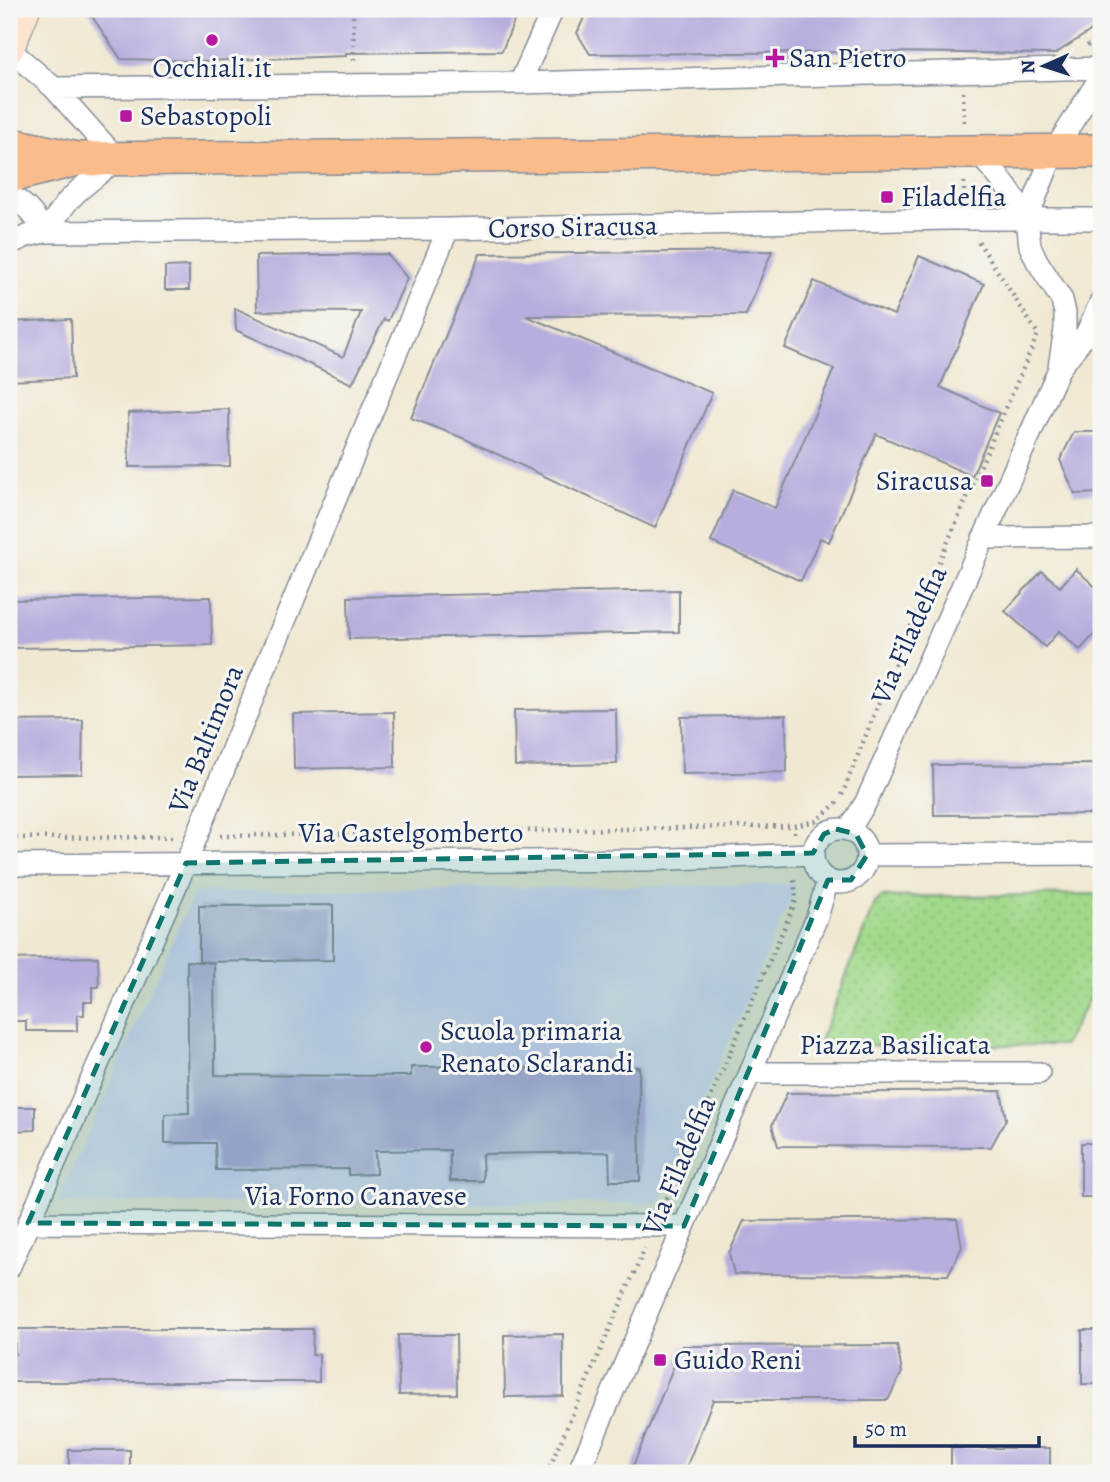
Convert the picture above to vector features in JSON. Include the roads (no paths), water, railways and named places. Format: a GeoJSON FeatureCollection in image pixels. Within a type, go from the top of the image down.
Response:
{"type":"FeatureCollection","features":[{"type":"Feature","properties":{"kind":"main road"},"geometry":{"type":"LineString","coordinates":[[9,49],[25,9]]}},
{"type":"Feature","properties":{"kind":"main road"},"geometry":{"type":"LineString","coordinates":[[9,144],[78,159],[1101,151]]}},
{"type":"Feature","properties":{"kind":"main road"},"geometry":{"type":"LineString","coordinates":[[9,176],[78,159]]}},
{"type":"Feature","properties":{"kind":"street"},"geometry":{"type":"LineString","coordinates":[[520,83],[553,9]]}},
{"type":"Feature","properties":{"kind":"street"},"geometry":{"type":"LineString","coordinates":[[9,49],[54,88],[117,159],[67,202],[45,232],[30,209],[9,195]]}},
{"type":"Feature","properties":{"kind":"street"},"geometry":{"type":"LineString","coordinates":[[54,88],[520,83],[1101,68]]}},
{"type":"Feature","properties":{"kind":"street"},"geometry":{"type":"LineString","coordinates":[[1027,219],[1054,151],[1101,76]]}},
{"type":"Feature","properties":{"kind":"street"},"geometry":{"type":"LineString","coordinates":[[975,152],[1004,182],[1027,219]]}},
{"type":"Feature","properties":{"kind":"street","name":"Via Filadelfia"},"geometry":{"type":"LineString","coordinates":[[1027,219],[1030,246],[1062,300],[1065,329],[1059,369]]}},
{"type":"Feature","properties":{"kind":"street","name":"Corso Siracusa"},"geometry":{"type":"LineString","coordinates":[[9,244],[45,232],[1101,219]]}},
{"type":"Feature","properties":{"kind":"street","name":"Via Baltimora"},"geometry":{"type":"LineString","coordinates":[[9,1268],[197,837],[448,229]]}},
{"type":"Feature","properties":{"kind":"street","name":"Via Filadelfia"},"geometry":{"type":"LineString","coordinates":[[849,830],[866,802],[1059,369],[1086,334],[1101,301]]}},
{"type":"Feature","properties":{"kind":"street"},"geometry":{"type":"LineString","coordinates":[[983,538],[1101,537]]}},
{"type":"Feature","properties":{"kind":"street"},"geometry":{"type":"LineString","coordinates":[[836,829],[849,830],[863,842],[867,855],[864,867],[859,875],[851,880],[840,883],[828,880],[815,866],[815,844],[824,834],[836,829]]}},
{"type":"Feature","properties":{"kind":"street"},"geometry":{"type":"LineString","coordinates":[[867,855],[1101,853]]}},
{"type":"Feature","properties":{"kind":"street","name":"Via Castelgomberto"},"geometry":{"type":"LineString","coordinates":[[9,865],[643,860],[813,854]]}},
{"type":"Feature","properties":{"kind":"street","name":"Via Filadelfia"},"geometry":{"type":"LineString","coordinates":[[578,1473],[817,917],[828,880]]}},
{"type":"Feature","properties":{"kind":"street","name":"Piazza Basilicata"},"geometry":{"type":"LineString","coordinates":[[750,1073],[1039,1073]]}},
{"type":"Feature","properties":{"kind":"street","name":"Via Forno Canavese"},"geometry":{"type":"LineString","coordinates":[[28,1223],[684,1226]]}},
{"type":"Feature","properties":{"kind":"place","name":"Occhiali.it"},"geometry":{"type":"Point","coordinates":[212,40]}},
{"type":"Feature","properties":{"kind":"place","name":"San Pietro"},"geometry":{"type":"Point","coordinates":[775,58]}},
{"type":"Feature","properties":{"kind":"place","name":"Sebastopoli"},"geometry":{"type":"Point","coordinates":[126,116]}},
{"type":"Feature","properties":{"kind":"place","name":"Filadelfia"},"geometry":{"type":"Point","coordinates":[887,197]}},
{"type":"Feature","properties":{"kind":"place","name":"Siracusa"},"geometry":{"type":"Point","coordinates":[987,481]}},
{"type":"Feature","properties":{"kind":"place","name":"Scuola primaria Renato Sclarandi"},"geometry":{"type":"Point","coordinates":[426,1047]}},
{"type":"Feature","properties":{"kind":"place","name":"Guido Reni"},"geometry":{"type":"Point","coordinates":[660,1360]}}]}
